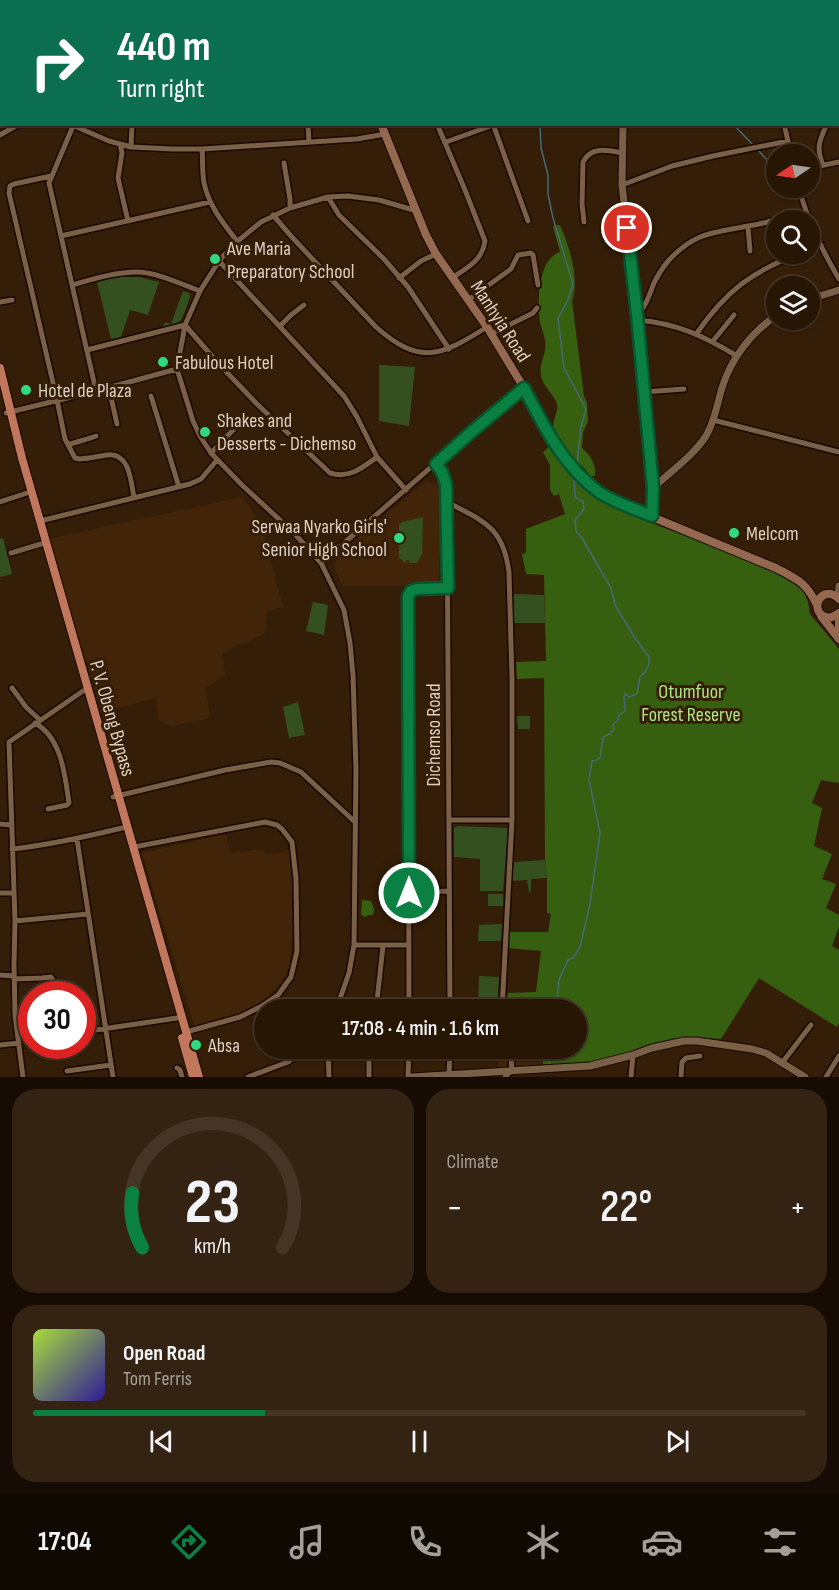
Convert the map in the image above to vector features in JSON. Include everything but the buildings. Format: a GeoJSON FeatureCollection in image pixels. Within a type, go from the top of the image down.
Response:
{"type":"FeatureCollection","features":[{"type":"Feature","properties":{"kind":"highway","name":"P. V. Obeng Bypass"},"geometry":{"type":"LineString","coordinates":[[0,368],[8,412],[41,544],[115,796],[134,847],[199,1077]]}},
{"type":"Feature","properties":{"kind":"highway","name":"P. V. Obeng Bypass"},"geometry":{"type":"LineString","coordinates":[[0,388],[40,521],[122,828],[193,1077]]}},
{"type":"Feature","properties":{"kind":"main road","name":"Manhyia Road"},"geometry":{"type":"LineString","coordinates":[[382,126],[436,254],[489,331],[562,456],[587,482],[616,502],[776,568],[809,588],[835,597]]}},
{"type":"Feature","properties":{"kind":"main road"},"geometry":{"type":"LineString","coordinates":[[809,588],[818,609],[839,639]]}},
{"type":"Feature","properties":{"kind":"main road"},"geometry":{"type":"LineString","coordinates":[[818,609],[820,598],[835,597]]}},
{"type":"Feature","properties":{"kind":"main road"},"geometry":{"type":"LineString","coordinates":[[818,609],[828,618],[839,613]]}},
{"type":"Feature","properties":{"kind":"main road"},"geometry":{"type":"LineString","coordinates":[[839,613],[839,633]]}},
{"type":"Feature","properties":{"kind":"street"},"geometry":{"type":"LineString","coordinates":[[0,135],[16,126]]}},
{"type":"Feature","properties":{"kind":"street"},"geometry":{"type":"LineString","coordinates":[[72,126],[49,183],[96,391]]}},
{"type":"Feature","properties":{"kind":"street"},"geometry":{"type":"LineString","coordinates":[[74,126],[109,141],[131,147],[202,149],[357,139],[385,134]]}},
{"type":"Feature","properties":{"kind":"street"},"geometry":{"type":"LineString","coordinates":[[131,147],[132,126]]}},
{"type":"Feature","properties":{"kind":"street"},"geometry":{"type":"LineString","coordinates":[[308,126],[309,142]]}},
{"type":"Feature","properties":{"kind":"street"},"geometry":{"type":"LineString","coordinates":[[439,126],[485,241],[484,249],[477,260],[452,278]]}},
{"type":"Feature","properties":{"kind":"street"},"geometry":{"type":"LineString","coordinates":[[446,142],[490,126]]}},
{"type":"Feature","properties":{"kind":"street"},"geometry":{"type":"LineString","coordinates":[[493,126],[528,221]]}},
{"type":"Feature","properties":{"kind":"street"},"geometry":{"type":"LineString","coordinates":[[623,126],[622,185],[653,488],[652,516]]}},
{"type":"Feature","properties":{"kind":"street"},"geometry":{"type":"LineString","coordinates":[[784,126],[789,144]]}},
{"type":"Feature","properties":{"kind":"street"},"geometry":{"type":"LineString","coordinates":[[823,165],[818,154],[818,147],[826,126]]}},
{"type":"Feature","properties":{"kind":"street"},"geometry":{"type":"LineString","coordinates":[[622,185],[672,166],[788,141]]}},
{"type":"Feature","properties":{"kind":"street"},"geometry":{"type":"LineString","coordinates":[[120,144],[122,153],[118,178],[128,221]]}},
{"type":"Feature","properties":{"kind":"street"},"geometry":{"type":"LineString","coordinates":[[202,149],[203,182],[210,202],[237,241]]}},
{"type":"Feature","properties":{"kind":"street"},"geometry":{"type":"LineString","coordinates":[[584,222],[583,162],[594,151],[601,149],[622,153]]}},
{"type":"Feature","properties":{"kind":"street"},"geometry":{"type":"LineString","coordinates":[[820,166],[839,162]]}},
{"type":"Feature","properties":{"kind":"street"},"geometry":{"type":"LineString","coordinates":[[284,163],[290,208]]}},
{"type":"Feature","properties":{"kind":"street"},"geometry":{"type":"LineString","coordinates":[[51,176],[14,183],[10,186],[9,193],[64,439],[75,458],[108,454],[115,455],[123,461],[128,468],[134,498]]}},
{"type":"Feature","properties":{"kind":"street"},"geometry":{"type":"LineString","coordinates":[[340,999],[349,973],[354,945],[356,770],[353,675],[344,610],[321,563],[294,533],[211,453],[193,421],[177,369],[185,325],[200,291],[219,261],[237,241],[261,222],[290,208],[328,197],[362,197],[417,211]]}},
{"type":"Feature","properties":{"kind":"street"},"geometry":{"type":"LineString","coordinates":[[328,197],[339,215],[384,259],[431,320],[449,349]]}},
{"type":"Feature","properties":{"kind":"street"},"geometry":{"type":"LineString","coordinates":[[61,236],[210,202]]}},
{"type":"Feature","properties":{"kind":"street"},"geometry":{"type":"LineString","coordinates":[[273,215],[376,327],[406,349],[425,354],[449,349],[533,313],[537,308]]}},
{"type":"Feature","properties":{"kind":"street"},"geometry":{"type":"LineString","coordinates":[[637,318],[664,266],[687,244],[709,233],[766,222]]}},
{"type":"Feature","properties":{"kind":"street"},"geometry":{"type":"LineString","coordinates":[[747,226],[750,251]]}},
{"type":"Feature","properties":{"kind":"street"},"geometry":{"type":"LineString","coordinates":[[821,245],[839,279]]}},
{"type":"Feature","properties":{"kind":"street"},"geometry":{"type":"LineString","coordinates":[[468,300],[511,269],[517,256],[521,254],[531,253],[533,255],[538,285]]}},
{"type":"Feature","properties":{"kind":"street"},"geometry":{"type":"LineString","coordinates":[[399,278],[421,261],[436,254]]}},
{"type":"Feature","properties":{"kind":"street"},"geometry":{"type":"LineString","coordinates":[[219,261],[344,396],[377,457],[406,490]]}},
{"type":"Feature","properties":{"kind":"street"},"geometry":{"type":"LineString","coordinates":[[696,333],[714,308],[741,283],[775,264]]}},
{"type":"Feature","properties":{"kind":"street"},"geometry":{"type":"LineString","coordinates":[[72,285],[108,276],[138,272],[200,291]]}},
{"type":"Feature","properties":{"kind":"street"},"geometry":{"type":"LineString","coordinates":[[820,296],[839,290]]}},
{"type":"Feature","properties":{"kind":"street"},"geometry":{"type":"LineString","coordinates":[[0,302],[12,300]]}},
{"type":"Feature","properties":{"kind":"street"},"geometry":{"type":"LineString","coordinates":[[280,326],[304,305]]}},
{"type":"Feature","properties":{"kind":"street"},"geometry":{"type":"LineString","coordinates":[[713,341],[734,315]]}},
{"type":"Feature","properties":{"kind":"street"},"geometry":{"type":"LineString","coordinates":[[637,318],[696,333],[737,356]]}},
{"type":"Feature","properties":{"kind":"street"},"geometry":{"type":"LineString","coordinates":[[653,488],[705,437],[713,420],[723,385],[737,356],[766,324]]}},
{"type":"Feature","properties":{"kind":"street"},"geometry":{"type":"LineString","coordinates":[[87,350],[185,325]]}},
{"type":"Feature","properties":{"kind":"street"},"geometry":{"type":"LineString","coordinates":[[185,325],[257,404],[330,473],[338,476],[348,475],[377,457]]}},
{"type":"Feature","properties":{"kind":"street"},"geometry":{"type":"LineString","coordinates":[[8,412],[177,369]]}},
{"type":"Feature","properties":{"kind":"street"},"geometry":{"type":"LineString","coordinates":[[109,388],[117,424]]}},
{"type":"Feature","properties":{"kind":"street"},"geometry":{"type":"LineString","coordinates":[[321,563],[524,388]]}},
{"type":"Feature","properties":{"kind":"street"},"geometry":{"type":"LineString","coordinates":[[644,392],[684,389]]}},
{"type":"Feature","properties":{"kind":"street"},"geometry":{"type":"LineString","coordinates":[[151,396],[179,487]]}},
{"type":"Feature","properties":{"kind":"street"},"geometry":{"type":"LineString","coordinates":[[713,420],[839,452]]}},
{"type":"Feature","properties":{"kind":"street"},"geometry":{"type":"LineString","coordinates":[[211,453],[234,429]]}},
{"type":"Feature","properties":{"kind":"street"},"geometry":{"type":"LineString","coordinates":[[68,445],[96,436]]}},
{"type":"Feature","properties":{"kind":"street"},"geometry":{"type":"LineString","coordinates":[[40,521],[179,487],[201,479],[218,460]]}},
{"type":"Feature","properties":{"kind":"street","name":"Dichemso Road"},"geometry":{"type":"LineString","coordinates":[[436,464],[446,484],[447,502],[450,999]]}},
{"type":"Feature","properties":{"kind":"street"},"geometry":{"type":"LineString","coordinates":[[0,502],[27,493]]}},
{"type":"Feature","properties":{"kind":"street"},"geometry":{"type":"LineString","coordinates":[[447,502],[489,525],[508,561],[513,820],[502,999]]}},
{"type":"Feature","properties":{"kind":"street"},"geometry":{"type":"LineString","coordinates":[[11,553],[41,544]]}},
{"type":"Feature","properties":{"kind":"street"},"geometry":{"type":"LineString","coordinates":[[409,999],[408,596],[411,591],[417,589],[448,588]]}},
{"type":"Feature","properties":{"kind":"street"},"geometry":{"type":"LineString","coordinates":[[12,688],[46,732],[64,768],[69,803],[48,809]]}},
{"type":"Feature","properties":{"kind":"street"},"geometry":{"type":"LineString","coordinates":[[9,742],[83,691]]}},
{"type":"Feature","properties":{"kind":"street"},"geometry":{"type":"LineString","coordinates":[[1,738],[9,742]]}},
{"type":"Feature","properties":{"kind":"street"},"geometry":{"type":"LineString","coordinates":[[9,742],[15,921],[15,1015],[18,1036]]}},
{"type":"Feature","properties":{"kind":"street"},"geometry":{"type":"LineString","coordinates":[[115,796],[225,770],[271,762],[280,763],[301,772],[355,822]]}},
{"type":"Feature","properties":{"kind":"street"},"geometry":{"type":"LineString","coordinates":[[448,820],[513,820]]}},
{"type":"Feature","properties":{"kind":"street"},"geometry":{"type":"LineString","coordinates":[[134,847],[265,822],[277,825],[292,842],[296,879],[297,951],[291,977],[278,994],[255,1010],[240,1017],[186,1032]]}},
{"type":"Feature","properties":{"kind":"street"},"geometry":{"type":"LineString","coordinates":[[0,824],[11,825]]}},
{"type":"Feature","properties":{"kind":"street"},"geometry":{"type":"LineString","coordinates":[[12,849],[77,839],[122,828]]}},
{"type":"Feature","properties":{"kind":"street"},"geometry":{"type":"LineString","coordinates":[[77,839],[112,1077]]}},
{"type":"Feature","properties":{"kind":"street"},"geometry":{"type":"LineString","coordinates":[[409,893],[449,891]]}},
{"type":"Feature","properties":{"kind":"street"},"geometry":{"type":"LineString","coordinates":[[0,893],[14,893]]}},
{"type":"Feature","properties":{"kind":"street"},"geometry":{"type":"LineString","coordinates":[[15,921],[88,914]]}},
{"type":"Feature","properties":{"kind":"street"},"geometry":{"type":"LineString","coordinates":[[354,945],[408,945]]}},
{"type":"Feature","properties":{"kind":"street"},"geometry":{"type":"LineString","coordinates":[[377,999],[383,946]]}},
{"type":"Feature","properties":{"kind":"street"},"geometry":{"type":"LineString","coordinates":[[0,975],[38,979],[51,977],[54,981]]}},
{"type":"Feature","properties":{"kind":"street"},"geometry":{"type":"LineString","coordinates":[[96,1030],[177,1018]]}},
{"type":"Feature","properties":{"kind":"street"},"geometry":{"type":"LineString","coordinates":[[782,1063],[812,1024]]}},
{"type":"Feature","properties":{"kind":"street"},"geometry":{"type":"LineString","coordinates":[[409,1059],[410,1077],[449,1075],[590,1065],[633,1055],[651,1048],[697,1041],[766,1053],[805,1077]]}},
{"type":"Feature","properties":{"kind":"street"},"geometry":{"type":"LineString","coordinates":[[0,1046],[18,1043]]}},
{"type":"Feature","properties":{"kind":"street"},"geometry":{"type":"LineString","coordinates":[[631,1077],[633,1055]]}},
{"type":"Feature","properties":{"kind":"street"},"geometry":{"type":"LineString","coordinates":[[681,1077],[682,1062],[686,1058],[700,1056]]}},
{"type":"Feature","properties":{"kind":"street"},"geometry":{"type":"LineString","coordinates":[[826,1077],[839,1056]]}},
{"type":"Feature","properties":{"kind":"street"},"geometry":{"type":"LineString","coordinates":[[21,1059],[23,1077]]}},
{"type":"Feature","properties":{"kind":"street"},"geometry":{"type":"LineString","coordinates":[[248,1077],[266,1074],[291,1059]]}},
{"type":"Feature","properties":{"kind":"street"},"geometry":{"type":"LineString","coordinates":[[328,1059],[329,1077]]}},
{"type":"Feature","properties":{"kind":"street"},"geometry":{"type":"LineString","coordinates":[[369,1059],[369,1077]]}},
{"type":"Feature","properties":{"kind":"street"},"geometry":{"type":"LineString","coordinates":[[449,1075],[450,1059]]}},
{"type":"Feature","properties":{"kind":"street"},"geometry":{"type":"LineString","coordinates":[[511,1059],[512,1070]]}},
{"type":"Feature","properties":{"kind":"street"},"geometry":{"type":"LineString","coordinates":[[67,1071],[111,1065]]}},
{"type":"Feature","properties":{"kind":"street"},"geometry":{"type":"LineString","coordinates":[[177,1068],[182,1077]]}},
{"type":"Feature","properties":{"kind":"street"},"geometry":{"type":"LineString","coordinates":[[505,1077],[512,1070]]}},
{"type":"Feature","properties":{"kind":"shaded area","name":"Serwaa Nyarko Girls' Senior High School"},"geometry":{"type":"Polygon","coordinates":[[[426,481],[442,486],[439,585],[343,586],[336,572],[337,555],[426,481]]]}},
{"type":"Feature","properties":{"kind":"shaded area"},"geometry":{"type":"Polygon","coordinates":[[[242,497],[261,523],[283,607],[267,611],[265,633],[222,654],[225,675],[206,688],[210,718],[173,726],[163,723],[158,719],[156,698],[102,712],[48,539],[242,497]]]}},
{"type":"Feature","properties":{"kind":"shaded area"},"geometry":{"type":"Polygon","coordinates":[[[226,834],[230,853],[264,849],[265,854],[271,854],[290,850],[292,856],[292,939],[290,965],[284,979],[266,999],[254,999],[254,1007],[244,1013],[195,1028],[142,853],[226,834]]]}},
{"type":"Feature","properties":{"kind":"shaded area"},"geometry":{"type":"Polygon","coordinates":[[[498,1059],[543,1059],[543,1065],[498,1068],[498,1059]]]}},
{"type":"Feature","properties":{"kind":"green space"},"geometry":{"type":"Polygon","coordinates":[[[560,225],[570,252],[574,273],[572,301],[584,396],[587,403],[588,422],[583,432],[582,448],[592,461],[595,476],[590,476],[583,467],[571,459],[558,441],[553,426],[557,404],[541,376],[545,339],[540,322],[539,293],[547,263],[560,252],[553,226],[560,225]]]}},
{"type":"Feature","properties":{"kind":"green space"},"geometry":{"type":"Polygon","coordinates":[[[117,277],[138,277],[159,282],[148,315],[130,310],[121,337],[111,339],[97,282],[117,277]]]}},
{"type":"Feature","properties":{"kind":"green space"},"geometry":{"type":"Polygon","coordinates":[[[183,291],[189,293],[190,297],[181,319],[175,326],[162,330],[165,322],[171,324],[183,291]]]}},
{"type":"Feature","properties":{"kind":"green space"},"geometry":{"type":"Polygon","coordinates":[[[379,365],[415,367],[409,426],[379,421],[379,365]]]}},
{"type":"Feature","properties":{"kind":"green space","name":"Otumfuor Forest Reserve"},"geometry":{"type":"Polygon","coordinates":[[[549,447],[579,482],[616,509],[765,567],[791,581],[804,592],[810,614],[839,649],[839,783],[821,780],[812,803],[822,808],[814,846],[832,854],[822,879],[836,884],[826,908],[839,915],[839,927],[832,946],[839,950],[839,1023],[837,1027],[759,978],[721,1039],[694,1037],[674,1040],[621,1057],[591,1063],[543,1065],[543,1059],[587,1059],[587,999],[507,999],[508,993],[536,992],[541,951],[508,948],[509,932],[548,932],[551,914],[547,913],[545,859],[544,678],[517,679],[516,662],[546,661],[544,575],[526,574],[522,554],[526,553],[526,529],[565,514],[559,494],[554,496],[550,490],[550,465],[543,452],[549,447]]]}},
{"type":"Feature","properties":{"kind":"green space"},"geometry":{"type":"Polygon","coordinates":[[[423,517],[422,554],[417,563],[409,563],[409,560],[406,560],[405,563],[399,558],[399,525],[402,522],[423,517]]]}},
{"type":"Feature","properties":{"kind":"green space"},"geometry":{"type":"Polygon","coordinates":[[[3,538],[12,574],[0,577],[0,539],[3,538]]]}},
{"type":"Feature","properties":{"kind":"green space"},"geometry":{"type":"Polygon","coordinates":[[[514,594],[544,595],[545,623],[514,623],[514,594]]]}},
{"type":"Feature","properties":{"kind":"green space"},"geometry":{"type":"Polygon","coordinates":[[[313,602],[328,605],[324,635],[306,631],[313,602]]]}},
{"type":"Feature","properties":{"kind":"green space"},"geometry":{"type":"Polygon","coordinates":[[[298,702],[305,735],[289,738],[283,707],[298,702]]]}},
{"type":"Feature","properties":{"kind":"green space"},"geometry":{"type":"Polygon","coordinates":[[[517,716],[530,716],[530,729],[518,729],[517,716]]]}},
{"type":"Feature","properties":{"kind":"green space"},"geometry":{"type":"Polygon","coordinates":[[[457,826],[508,828],[503,891],[480,891],[480,859],[454,857],[454,828],[457,826]]]}},
{"type":"Feature","properties":{"kind":"green space"},"geometry":{"type":"Polygon","coordinates":[[[545,860],[547,878],[531,879],[531,891],[529,892],[527,880],[512,881],[513,862],[545,860]]]}},
{"type":"Feature","properties":{"kind":"green space"},"geometry":{"type":"Polygon","coordinates":[[[488,894],[503,894],[503,906],[488,906],[488,894]]]}},
{"type":"Feature","properties":{"kind":"green space"},"geometry":{"type":"Polygon","coordinates":[[[362,900],[371,901],[374,909],[373,915],[365,917],[361,915],[362,900]]]}},
{"type":"Feature","properties":{"kind":"green space"},"geometry":{"type":"Polygon","coordinates":[[[502,924],[501,941],[478,941],[479,925],[502,924]]]}},
{"type":"Feature","properties":{"kind":"green space"},"geometry":{"type":"Polygon","coordinates":[[[479,976],[499,977],[498,999],[478,999],[479,976]]]}},
{"type":"Feature","properties":{"kind":"waterway"},"geometry":{"type":"LineString","coordinates":[[540,126],[541,148],[548,175],[548,194],[573,284],[558,318],[564,368],[586,409],[581,426],[577,465]]}},
{"type":"Feature","properties":{"kind":"waterway"},"geometry":{"type":"LineString","coordinates":[[735,126],[754,146]]}},
{"type":"Feature","properties":{"kind":"waterway"},"geometry":{"type":"LineString","coordinates":[[757,149],[766,159]]}},
{"type":"Feature","properties":{"kind":"waterway"},"geometry":{"type":"LineString","coordinates":[[557,999],[559,980],[568,960],[573,958],[580,947],[590,904],[600,833],[589,780],[592,761],[601,756],[603,737],[610,734],[614,729],[613,724],[625,711],[625,694],[629,697],[637,694],[640,677],[649,664],[649,657],[615,605],[611,588],[576,531],[575,520],[584,509],[583,502],[575,497],[574,475]]}},
{"type":"Feature","properties":{"kind":"waterway"},"geometry":{"type":"LineString","coordinates":[[549,1059],[550,1067]]}},
{"type":"Feature","properties":{"kind":"place","name":"Ave Maria Preparatory School"},"geometry":{"type":"Point","coordinates":[215,259]}},
{"type":"Feature","properties":{"kind":"place","name":"Fabulous Hotel"},"geometry":{"type":"Point","coordinates":[163,362]}},
{"type":"Feature","properties":{"kind":"place","name":"Hotel de Plaza"},"geometry":{"type":"Point","coordinates":[26,390]}},
{"type":"Feature","properties":{"kind":"place","name":"Shakes and Desserts - Dichemso"},"geometry":{"type":"Point","coordinates":[205,432]}},
{"type":"Feature","properties":{"kind":"place","name":"Melcom"},"geometry":{"type":"Point","coordinates":[734,533]}},
{"type":"Feature","properties":{"kind":"place","name":"Serwaa Nyarko Girls' Senior High School"},"geometry":{"type":"Point","coordinates":[399,538]}},
{"type":"Feature","properties":{"kind":"place","name":"Absa"},"geometry":{"type":"Point","coordinates":[196,1045]}},
{"type":"Feature","properties":{"kind":"route"},"geometry":{"type":"LineString","coordinates":[[409,893],[408,596],[411,591],[417,589],[448,588],[446,484],[436,464],[524,388],[562,456],[587,482],[616,502],[652,516],[653,488],[627,228]]}}]}
